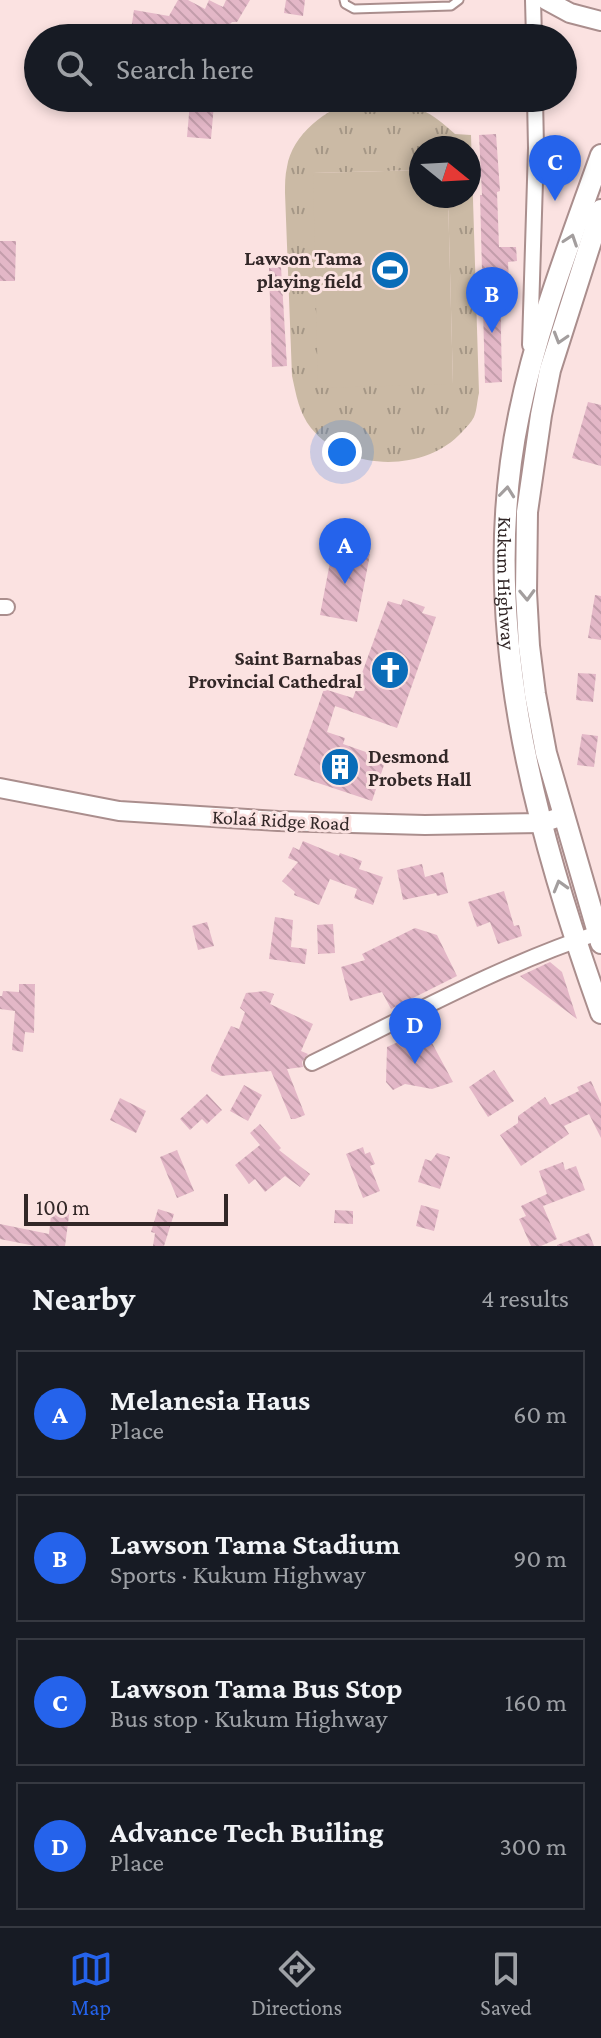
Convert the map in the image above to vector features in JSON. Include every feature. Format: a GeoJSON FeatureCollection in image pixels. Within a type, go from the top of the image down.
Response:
{"type":"FeatureCollection","features":[{"type":"Feature","properties":{"kind":"main road","name":"Kukum Highway"},"geometry":{"type":"LineString","coordinates":[[601,155],[529,369],[518,415],[508,484],[504,547],[505,594],[514,682],[533,792],[575,940],[601,1013]]}},
{"type":"Feature","properties":{"kind":"main road","name":"Kukum Highway"},"geometry":{"type":"LineString","coordinates":[[599,938],[546,753],[532,670],[526,592],[527,512],[541,415],[550,370],[601,210]]}},
{"type":"Feature","properties":{"kind":"street"},"geometry":{"type":"LineString","coordinates":[[533,0],[534,24]]}},
{"type":"Feature","properties":{"kind":"street"},"geometry":{"type":"LineString","coordinates":[[546,0],[570,13],[601,21]]}},
{"type":"Feature","properties":{"kind":"street"},"geometry":{"type":"LineString","coordinates":[[529,369],[535,112]]}},
{"type":"Feature","properties":{"kind":"street","name":"Kolaá Ridge Road"},"geometry":{"type":"LineString","coordinates":[[0,788],[119,811],[278,821],[396,825],[542,823],[563,816]]}},
{"type":"Feature","properties":{"kind":"street"},"geometry":{"type":"LineString","coordinates":[[312,1063],[478,982],[575,940],[599,938]]}},
{"type":"Feature","properties":{"kind":"lane"},"geometry":{"type":"LineString","coordinates":[[344,0],[354,9],[451,6],[459,0]]}},
{"type":"Feature","properties":{"kind":"green space"},"geometry":{"type":"Polygon","coordinates":[[[330,112],[425,112],[455,134],[471,135],[409,136],[409,170],[313,173],[453,384],[448,208],[473,208],[479,393],[476,411],[462,432],[428,455],[386,462],[344,453],[311,428],[301,410],[292,376],[285,193],[290,155],[312,124],[330,112]]]}},
{"type":"Feature","properties":{"kind":"green space"},"geometry":{"type":"Polygon","coordinates":[[[409,170],[409,208],[448,208],[453,384],[318,388],[313,173],[409,170]]]}},
{"type":"Feature","properties":{"kind":"building"},"geometry":{"type":"Polygon","coordinates":[[[178,0],[188,0],[205,9],[209,0],[223,7],[226,0],[250,0],[237,22],[230,24],[132,24],[134,10],[169,16],[178,0]]]}},
{"type":"Feature","properties":{"kind":"building"},"geometry":{"type":"Polygon","coordinates":[[[286,0],[305,0],[303,16],[284,13],[286,0]]]}},
{"type":"Feature","properties":{"kind":"building"},"geometry":{"type":"Polygon","coordinates":[[[189,112],[213,112],[211,139],[187,137],[189,112]]]}},
{"type":"Feature","properties":{"kind":"building"},"geometry":{"type":"Polygon","coordinates":[[[496,134],[500,191],[497,192],[499,247],[516,247],[517,261],[508,262],[509,283],[500,282],[502,382],[485,383],[481,136],[496,134]]]}},
{"type":"Feature","properties":{"kind":"building"},"geometry":{"type":"Polygon","coordinates":[[[0,241],[16,241],[15,281],[0,281],[0,241]]]}},
{"type":"Feature","properties":{"kind":"building"},"geometry":{"type":"Polygon","coordinates":[[[281,267],[287,366],[272,367],[269,268],[281,267]]]}},
{"type":"Feature","properties":{"kind":"building"},"geometry":{"type":"Polygon","coordinates":[[[588,402],[601,405],[601,466],[572,458],[588,402]]]}},
{"type":"Feature","properties":{"kind":"building"},"geometry":{"type":"Polygon","coordinates":[[[333,546],[370,554],[357,622],[320,615],[333,546]]]}},
{"type":"Feature","properties":{"kind":"building"},"geometry":{"type":"Polygon","coordinates":[[[595,595],[601,596],[601,640],[588,638],[595,595]]]}},
{"type":"Feature","properties":{"kind":"building"},"geometry":{"type":"Polygon","coordinates":[[[403,599],[425,607],[422,613],[436,617],[397,728],[335,706],[327,732],[345,738],[343,744],[386,759],[372,801],[294,775],[324,689],[353,698],[388,601],[401,605],[403,599]]]}},
{"type":"Feature","properties":{"kind":"building"},"geometry":{"type":"Polygon","coordinates":[[[578,673],[596,674],[593,702],[576,700],[578,673]]]}},
{"type":"Feature","properties":{"kind":"building"},"geometry":{"type":"Polygon","coordinates":[[[582,734],[598,736],[594,767],[577,765],[582,734]]]}},
{"type":"Feature","properties":{"kind":"building"},"geometry":{"type":"Polygon","coordinates":[[[303,841],[339,856],[340,853],[362,861],[359,869],[383,877],[373,905],[354,898],[357,889],[330,879],[319,905],[294,895],[295,892],[282,881],[298,862],[288,858],[293,847],[299,850],[303,841]]]}},
{"type":"Feature","properties":{"kind":"building"},"geometry":{"type":"Polygon","coordinates":[[[422,864],[425,877],[443,872],[448,893],[403,900],[397,870],[422,864]]]}},
{"type":"Feature","properties":{"kind":"building"},"geometry":{"type":"Polygon","coordinates":[[[504,891],[514,926],[519,925],[522,936],[498,944],[490,922],[477,927],[468,902],[504,891]]]}},
{"type":"Feature","properties":{"kind":"building"},"geometry":{"type":"Polygon","coordinates":[[[275,917],[293,920],[291,947],[307,949],[305,964],[269,959],[275,917]]]}},
{"type":"Feature","properties":{"kind":"building"},"geometry":{"type":"Polygon","coordinates":[[[207,922],[214,946],[198,950],[192,926],[207,922]]]}},
{"type":"Feature","properties":{"kind":"building"},"geometry":{"type":"Polygon","coordinates":[[[333,924],[335,953],[318,954],[317,925],[333,924]]]}},
{"type":"Feature","properties":{"kind":"building"},"geometry":{"type":"Polygon","coordinates":[[[415,928],[437,935],[457,976],[391,1009],[382,992],[350,1001],[341,967],[365,960],[362,954],[415,928]]]}},
{"type":"Feature","properties":{"kind":"building"},"geometry":{"type":"Polygon","coordinates":[[[550,962],[562,972],[577,1019],[520,976],[550,962]]]}},
{"type":"Feature","properties":{"kind":"building"},"geometry":{"type":"Polygon","coordinates":[[[19,984],[35,984],[34,1033],[25,1032],[23,1052],[12,1050],[15,1011],[0,1009],[3,991],[19,992],[19,984]]]}},
{"type":"Feature","properties":{"kind":"building"},"geometry":{"type":"Polygon","coordinates":[[[265,991],[274,994],[270,1004],[313,1024],[301,1051],[308,1054],[302,1062],[303,1067],[287,1069],[305,1115],[295,1119],[291,1119],[271,1071],[221,1076],[211,1071],[231,1026],[239,1029],[245,1012],[240,1008],[246,993],[265,991]]]}},
{"type":"Feature","properties":{"kind":"building"},"geometry":{"type":"Polygon","coordinates":[[[425,1030],[453,1082],[432,1089],[405,1084],[393,1090],[386,1082],[387,1047],[425,1030]]]}},
{"type":"Feature","properties":{"kind":"building"},"geometry":{"type":"Polygon","coordinates":[[[494,1070],[514,1101],[488,1117],[469,1087],[494,1070]]]}},
{"type":"Feature","properties":{"kind":"building"},"geometry":{"type":"Polygon","coordinates":[[[591,1081],[601,1103],[601,1138],[589,1114],[564,1126],[569,1134],[521,1166],[500,1135],[518,1123],[518,1116],[545,1097],[550,1105],[579,1091],[577,1087],[591,1081]]]}},
{"type":"Feature","properties":{"kind":"building"},"geometry":{"type":"Polygon","coordinates":[[[244,1085],[262,1095],[248,1121],[230,1111],[244,1085]]]}},
{"type":"Feature","properties":{"kind":"building"},"geometry":{"type":"Polygon","coordinates":[[[207,1094],[222,1110],[207,1124],[202,1119],[190,1130],[180,1119],[207,1094]]]}},
{"type":"Feature","properties":{"kind":"building"},"geometry":{"type":"Polygon","coordinates":[[[120,1098],[146,1111],[136,1133],[110,1120],[120,1098]]]}},
{"type":"Feature","properties":{"kind":"building"},"geometry":{"type":"Polygon","coordinates":[[[260,1124],[281,1148],[279,1150],[310,1174],[300,1187],[285,1176],[265,1192],[255,1179],[249,1184],[235,1165],[260,1145],[250,1133],[260,1124]]]}},
{"type":"Feature","properties":{"kind":"building"},"geometry":{"type":"Polygon","coordinates":[[[363,1147],[365,1154],[370,1152],[375,1164],[370,1166],[380,1191],[363,1198],[346,1154],[363,1147]]]}},
{"type":"Feature","properties":{"kind":"building"},"geometry":{"type":"Polygon","coordinates":[[[177,1150],[194,1191],[177,1198],[160,1157],[177,1150]]]}},
{"type":"Feature","properties":{"kind":"building"},"geometry":{"type":"Polygon","coordinates":[[[437,1153],[450,1157],[440,1189],[418,1182],[425,1159],[431,1161],[437,1153]]]}},
{"type":"Feature","properties":{"kind":"building"},"geometry":{"type":"Polygon","coordinates":[[[563,1162],[565,1170],[576,1166],[585,1190],[543,1206],[557,1239],[541,1246],[531,1246],[519,1219],[526,1216],[521,1206],[547,1194],[539,1171],[563,1162]]]}},
{"type":"Feature","properties":{"kind":"building"},"geometry":{"type":"Polygon","coordinates":[[[421,1205],[439,1210],[434,1231],[416,1226],[421,1205]]]}},
{"type":"Feature","properties":{"kind":"building"},"geometry":{"type":"Polygon","coordinates":[[[52,1206],[70,1208],[65,1246],[35,1246],[0,1239],[0,1224],[49,1234],[52,1206]]]}},
{"type":"Feature","properties":{"kind":"building"},"geometry":{"type":"Polygon","coordinates":[[[158,1209],[174,1214],[164,1246],[153,1246],[155,1233],[151,1232],[158,1209]]]}},
{"type":"Feature","properties":{"kind":"building"},"geometry":{"type":"Polygon","coordinates":[[[335,1210],[353,1211],[353,1224],[334,1223],[335,1210]]]}},
{"type":"Feature","properties":{"kind":"building"},"geometry":{"type":"Polygon","coordinates":[[[589,1233],[594,1246],[557,1246],[557,1245],[589,1233]]]}},
{"type":"Feature","properties":{"kind":"place","name":"Lawson Tama Bus Stop"},"geometry":{"type":"Point","coordinates":[555,201]}},
{"type":"Feature","properties":{"kind":"place","name":"Lawson Tama playing field"},"geometry":{"type":"Point","coordinates":[390,270]}},
{"type":"Feature","properties":{"kind":"place","name":"Lawson Tama Stadium"},"geometry":{"type":"Point","coordinates":[492,333]}},
{"type":"Feature","properties":{"kind":"place","name":"Melanesia Haus"},"geometry":{"type":"Point","coordinates":[345,584]}},
{"type":"Feature","properties":{"kind":"place","name":"Saint Barnabas Provincial Cathedral"},"geometry":{"type":"Point","coordinates":[390,670]}},
{"type":"Feature","properties":{"kind":"place","name":"Desmond Probets Hall"},"geometry":{"type":"Point","coordinates":[340,767]}},
{"type":"Feature","properties":{"kind":"place","name":"Advance Tech Builing"},"geometry":{"type":"Point","coordinates":[415,1064]}}]}
